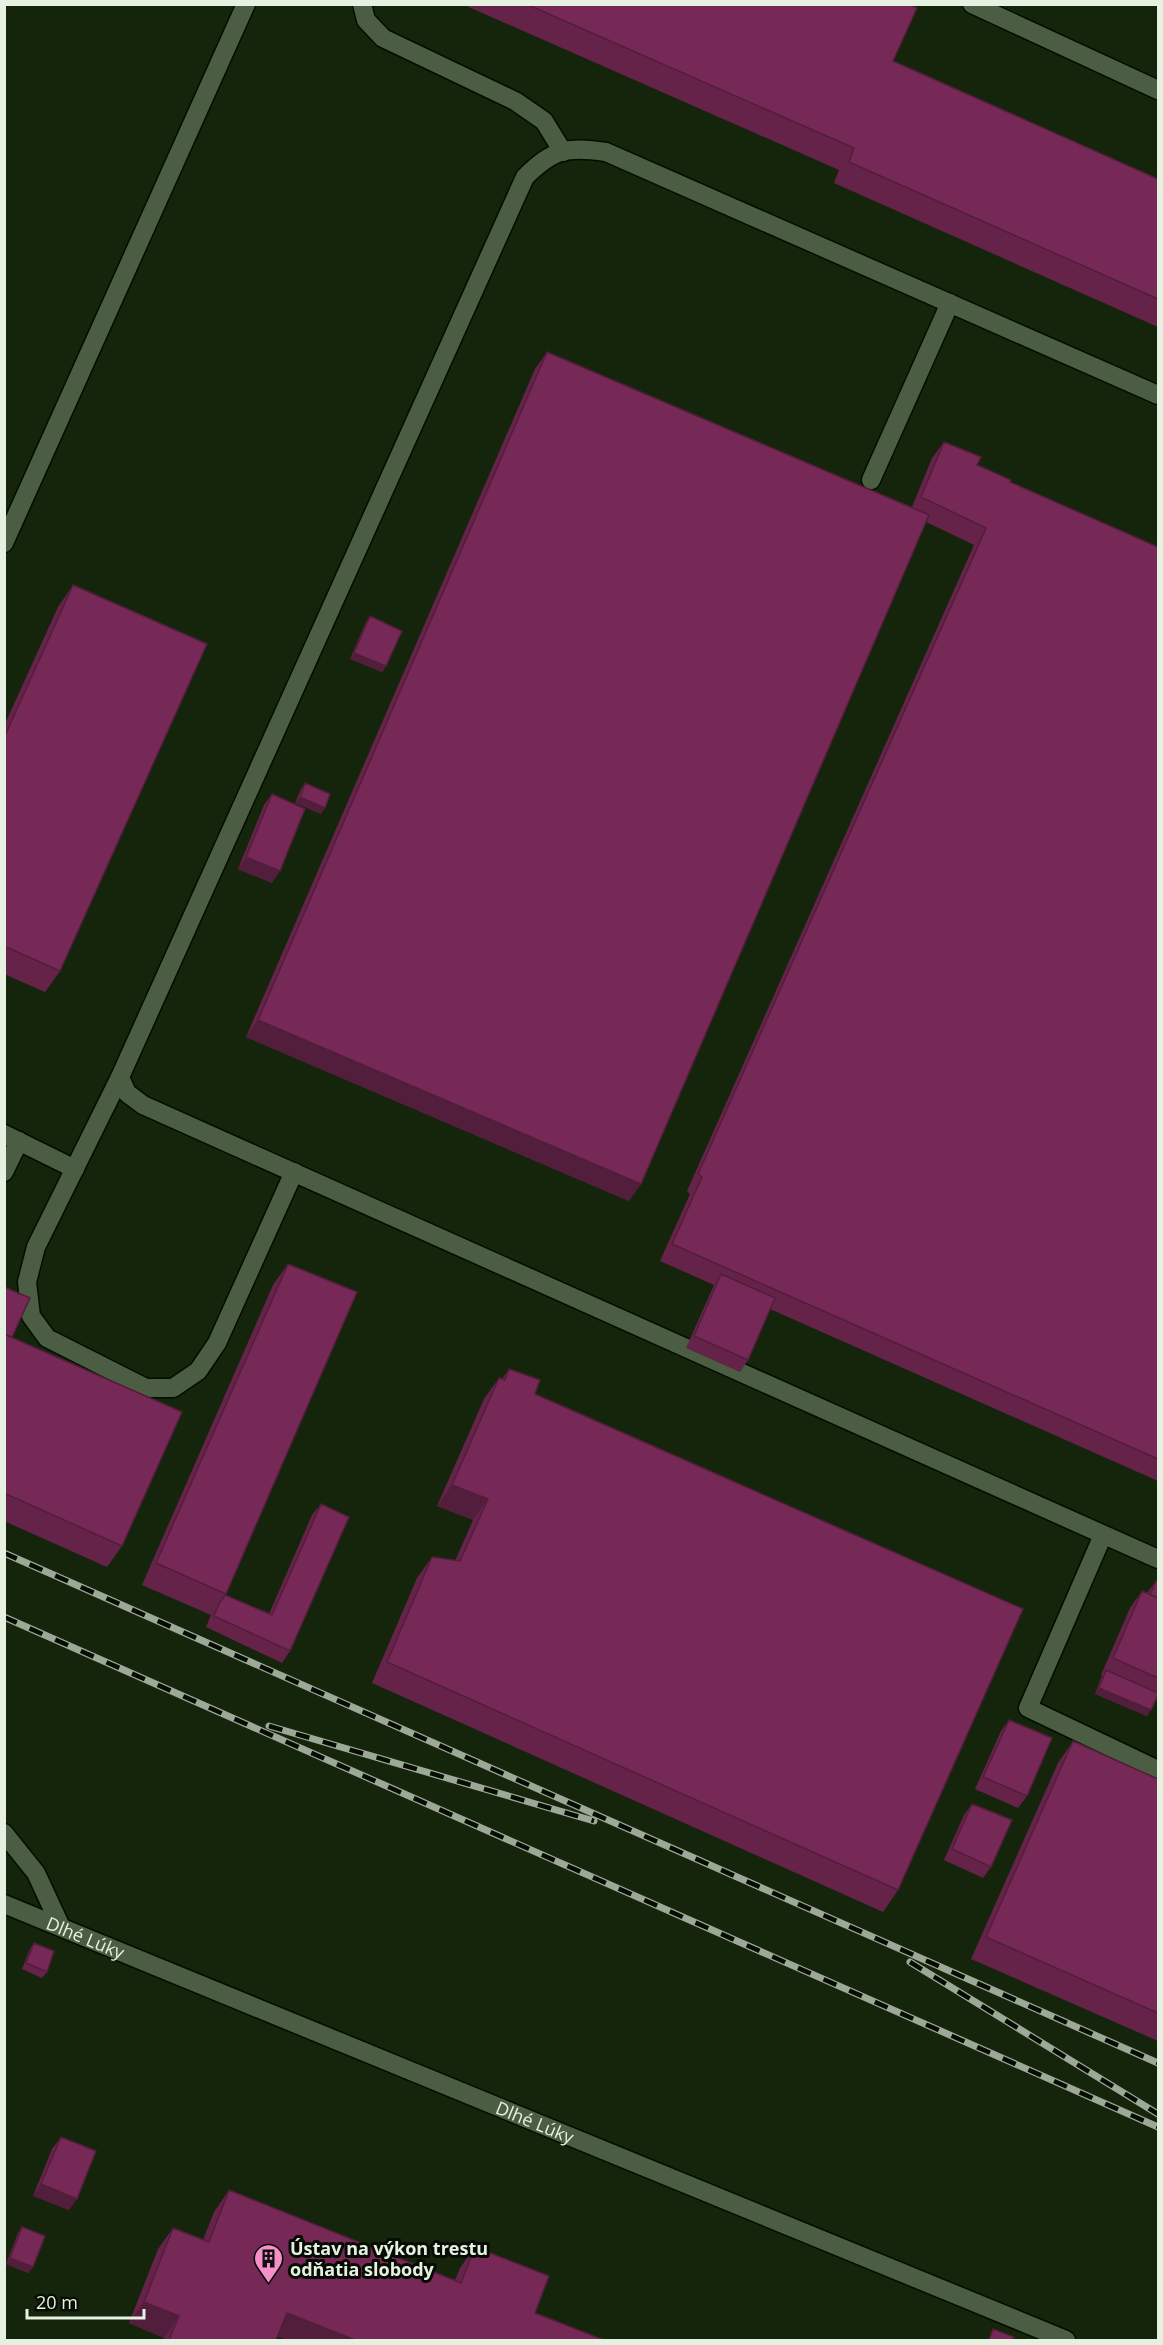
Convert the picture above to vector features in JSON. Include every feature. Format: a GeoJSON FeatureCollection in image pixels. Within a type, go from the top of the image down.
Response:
{"type":"FeatureCollection","features":[{"type":"Feature","properties":{"kind":"lane"},"geometry":{"type":"LineString","coordinates":[[4,543],[246,4]]}},
{"type":"Feature","properties":{"kind":"lane"},"geometry":{"type":"LineString","coordinates":[[362,4],[366,21],[383,38],[515,101],[544,121],[563,152]]}},
{"type":"Feature","properties":{"kind":"lane"},"geometry":{"type":"LineString","coordinates":[[972,4],[1158,90]]}},
{"type":"Feature","properties":{"kind":"lane"},"geometry":{"type":"LineString","coordinates":[[294,1172],[218,1343],[198,1371],[173,1388],[146,1388],[47,1338],[31,1316],[27,1282],[36,1247],[120,1077],[525,177],[546,157],[577,148],[606,152],[1158,395]]}},
{"type":"Feature","properties":{"kind":"lane"},"geometry":{"type":"LineString","coordinates":[[871,480],[950,303]]}},
{"type":"Feature","properties":{"kind":"lane"},"geometry":{"type":"LineString","coordinates":[[120,1077],[127,1093],[143,1105],[1158,1558]]}},
{"type":"Feature","properties":{"kind":"lane"},"geometry":{"type":"LineString","coordinates":[[4,1173],[12,1138],[75,1169]]}},
{"type":"Feature","properties":{"kind":"lane"},"geometry":{"type":"LineString","coordinates":[[1103,1535],[1028,1708],[1158,1770]]}},
{"type":"Feature","properties":{"kind":"lane"},"geometry":{"type":"LineString","coordinates":[[4,1833],[36,1874],[61,1927]]}},
{"type":"Feature","properties":{"kind":"lane","name":"Dlhé Lúky"},"geometry":{"type":"LineString","coordinates":[[4,1904],[1066,2340]]}},
{"type":"Feature","properties":{"kind":"building"},"geometry":{"type":"Polygon","coordinates":[[[526,4],[908,4],[917,8],[893,61],[1158,179],[1158,299],[849,162],[854,148],[526,4]]]}},
{"type":"Feature","properties":{"kind":"building"},"geometry":{"type":"Polygon","coordinates":[[[547,352],[929,515],[641,1184],[258,1020],[547,352]]]}},
{"type":"Feature","properties":{"kind":"building"},"geometry":{"type":"Polygon","coordinates":[[[944,442],[981,457],[977,465],[1011,480],[1010,482],[1158,547],[1158,1459],[672,1244],[702,1177],[698,1174],[986,528],[921,497],[944,442]]]}},
{"type":"Feature","properties":{"kind":"building"},"geometry":{"type":"Polygon","coordinates":[[[73,585],[207,644],[60,971],[4,946],[4,738],[73,585]]]}},
{"type":"Feature","properties":{"kind":"building"},"geometry":{"type":"Polygon","coordinates":[[[370,616],[402,631],[386,666],[354,653],[370,616]]]}},
{"type":"Feature","properties":{"kind":"building"},"geometry":{"type":"Polygon","coordinates":[[[305,783],[330,794],[325,808],[300,797],[305,783]]]}},
{"type":"Feature","properties":{"kind":"building"},"geometry":{"type":"Polygon","coordinates":[[[272,794],[305,809],[280,871],[246,857],[272,794]]]}},
{"type":"Feature","properties":{"kind":"building"},"geometry":{"type":"Polygon","coordinates":[[[288,1264],[357,1292],[226,1594],[156,1563],[288,1264]]]}},
{"type":"Feature","properties":{"kind":"building"},"geometry":{"type":"Polygon","coordinates":[[[721,1274],[775,1298],[748,1360],[694,1336],[721,1274]]]}},
{"type":"Feature","properties":{"kind":"building"},"geometry":{"type":"Polygon","coordinates":[[[4,1287],[30,1298],[12,1337],[4,1334],[4,1287]]]}},
{"type":"Feature","properties":{"kind":"building"},"geometry":{"type":"Polygon","coordinates":[[[4,1334],[182,1412],[122,1546],[4,1493],[4,1334]]]}},
{"type":"Feature","properties":{"kind":"building"},"geometry":{"type":"Polygon","coordinates":[[[509,1369],[540,1380],[535,1394],[1023,1609],[898,1890],[387,1662],[432,1557],[460,1561],[488,1499],[452,1485],[499,1378],[505,1380],[509,1369]]]}},
{"type":"Feature","properties":{"kind":"building"},"geometry":{"type":"Polygon","coordinates":[[[321,1504],[349,1517],[290,1651],[214,1616],[225,1595],[272,1615],[321,1504]]]}},
{"type":"Feature","properties":{"kind":"building"},"geometry":{"type":"Polygon","coordinates":[[[1156,1581],[1158,1582],[1158,1598],[1150,1595],[1156,1581]]]}},
{"type":"Feature","properties":{"kind":"building"},"geometry":{"type":"Polygon","coordinates":[[[1142,1591],[1158,1598],[1158,1678],[1113,1658],[1142,1591]]]}},
{"type":"Feature","properties":{"kind":"building"},"geometry":{"type":"Polygon","coordinates":[[[1106,1670],[1158,1693],[1151,1710],[1099,1688],[1106,1670]]]}},
{"type":"Feature","properties":{"kind":"building"},"geometry":{"type":"Polygon","coordinates":[[[1009,1720],[1052,1738],[1027,1796],[983,1777],[1009,1720]]]}},
{"type":"Feature","properties":{"kind":"building"},"geometry":{"type":"Polygon","coordinates":[[[1073,1741],[1158,1779],[1158,2013],[986,1937],[1073,1741]]]}},
{"type":"Feature","properties":{"kind":"building"},"geometry":{"type":"Polygon","coordinates":[[[972,1804],[1012,1820],[991,1867],[952,1849],[972,1804]]]}},
{"type":"Feature","properties":{"kind":"building"},"geometry":{"type":"Polygon","coordinates":[[[34,1943],[54,1951],[47,1972],[26,1963],[34,1943]]]}},
{"type":"Feature","properties":{"kind":"building"},"geometry":{"type":"Polygon","coordinates":[[[61,2137],[96,2151],[77,2199],[41,2184],[61,2137]]]}},
{"type":"Feature","properties":{"kind":"building","name":"Ústav na výkon trestu odňatia slobody"},"geometry":{"type":"Polygon","coordinates":[[[229,2190],[461,2283],[475,2247],[549,2276],[535,2313],[604,2340],[355,2340],[287,2313],[276,2340],[169,2340],[179,2316],[144,2302],[173,2228],[209,2242],[229,2190]]]}},
{"type":"Feature","properties":{"kind":"building"},"geometry":{"type":"Polygon","coordinates":[[[22,2227],[45,2236],[33,2267],[10,2258],[22,2227]]]}},
{"type":"Feature","properties":{"kind":"building"},"geometry":{"type":"Polygon","coordinates":[[[993,2329],[1014,2337],[1012,2340],[989,2340],[993,2329]]]}},
{"type":"Feature","properties":{"kind":"railway"},"geometry":{"type":"LineString","coordinates":[[4,1553],[1158,2063]]}},
{"type":"Feature","properties":{"kind":"railway"},"geometry":{"type":"LineString","coordinates":[[4,1617],[1158,2127]]}},
{"type":"Feature","properties":{"kind":"railway"},"geometry":{"type":"LineString","coordinates":[[269,1726],[594,1821]]}},
{"type":"Feature","properties":{"kind":"railway"},"geometry":{"type":"LineString","coordinates":[[910,1962],[1158,2114]]}},
{"type":"Feature","properties":{"kind":"place","name":"Ústav na výkon trestu odňatia slobody"},"geometry":{"type":"Point","coordinates":[269,2284]}}]}
